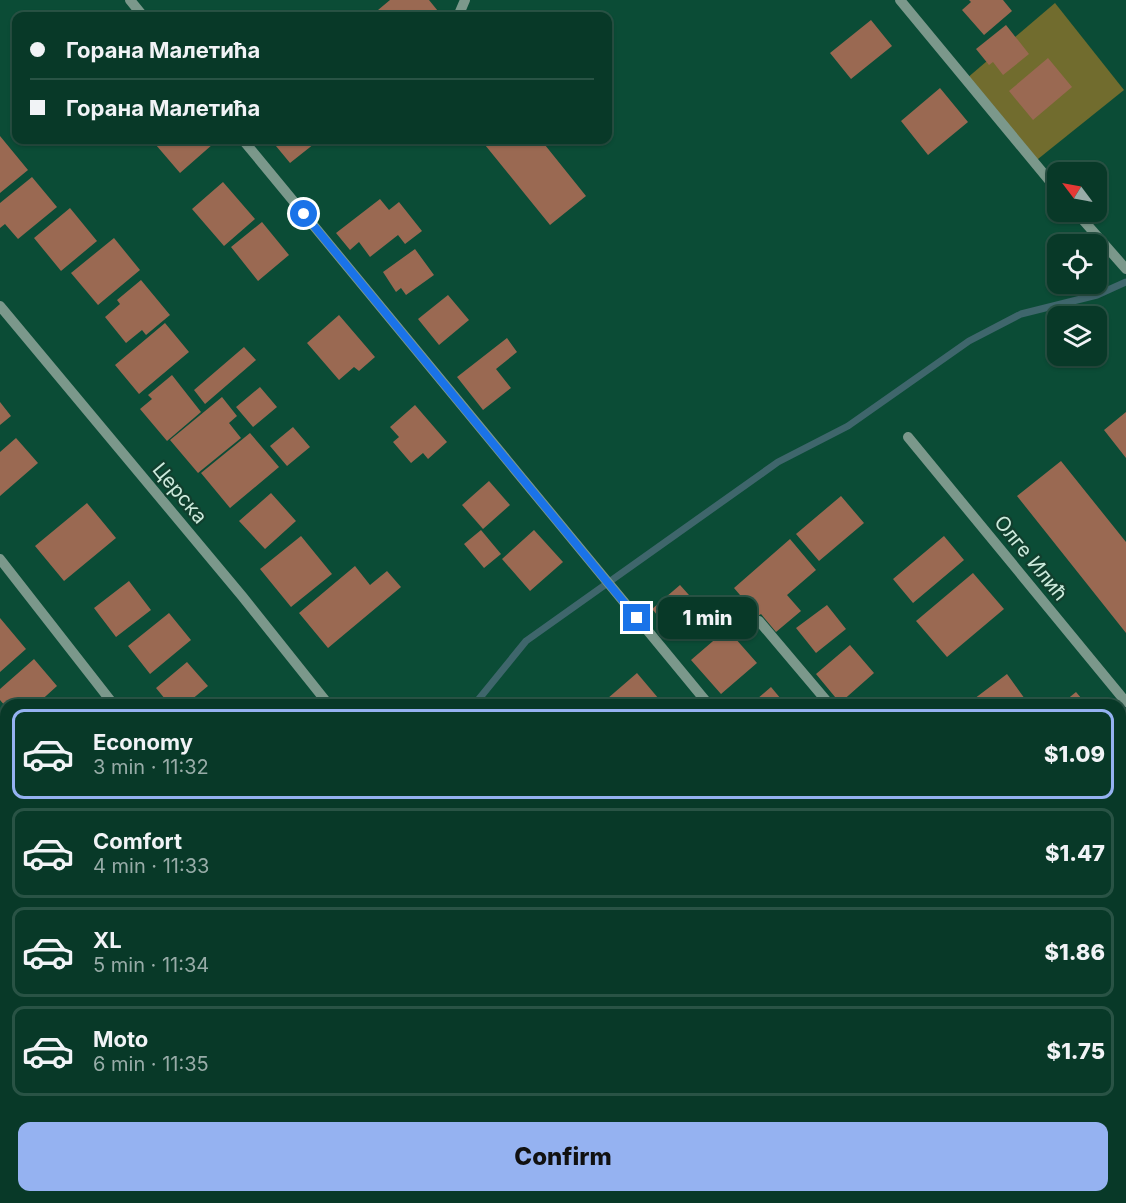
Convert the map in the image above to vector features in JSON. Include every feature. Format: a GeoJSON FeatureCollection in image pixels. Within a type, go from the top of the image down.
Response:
{"type":"FeatureCollection","features":[{"type":"Feature","properties":{"kind":"street"},"geometry":{"type":"LineString","coordinates":[[130,0],[140,12]]}},
{"type":"Feature","properties":{"kind":"street"},"geometry":{"type":"LineString","coordinates":[[900,0],[1047,177]]}},
{"type":"Feature","properties":{"kind":"street"},"geometry":{"type":"LineString","coordinates":[[246,144],[704,699]]}},
{"type":"Feature","properties":{"kind":"street"},"geometry":{"type":"LineString","coordinates":[[1085,222],[1126,269]]}},
{"type":"Feature","properties":{"kind":"street","name":"Церска"},"geometry":{"type":"LineString","coordinates":[[0,306],[325,699]]}},
{"type":"Feature","properties":{"kind":"street","name":"Олге Илић"},"geometry":{"type":"LineString","coordinates":[[908,437],[1124,699]]}},
{"type":"Feature","properties":{"kind":"street"},"geometry":{"type":"LineString","coordinates":[[0,559],[109,699]]}},
{"type":"Feature","properties":{"kind":"street"},"geometry":{"type":"LineString","coordinates":[[759,621],[825,699]]}},
{"type":"Feature","properties":{"kind":"shaded area"},"geometry":{"type":"Polygon","coordinates":[[[1055,3],[1124,90],[1033,163],[966,79],[1055,3]]]}},
{"type":"Feature","properties":{"kind":"building"},"geometry":{"type":"Polygon","coordinates":[[[390,0],[429,0],[439,12],[380,12],[378,10],[390,0]]]}},
{"type":"Feature","properties":{"kind":"building"},"geometry":{"type":"Polygon","coordinates":[[[969,0],[1003,0],[1012,11],[984,35],[962,10],[971,2],[969,0]]]}},
{"type":"Feature","properties":{"kind":"building"},"geometry":{"type":"Polygon","coordinates":[[[871,20],[892,46],[851,79],[830,53],[871,20]]]}},
{"type":"Feature","properties":{"kind":"building"},"geometry":{"type":"Polygon","coordinates":[[[1006,25],[1029,54],[1003,75],[993,62],[989,65],[976,49],[1006,25]]]}},
{"type":"Feature","properties":{"kind":"building"},"geometry":{"type":"Polygon","coordinates":[[[1048,58],[1072,87],[1033,120],[1009,91],[1048,58]]]}},
{"type":"Feature","properties":{"kind":"building"},"geometry":{"type":"Polygon","coordinates":[[[940,88],[968,122],[928,155],[901,121],[940,88]]]}},
{"type":"Feature","properties":{"kind":"building"},"geometry":{"type":"Polygon","coordinates":[[[0,136],[28,170],[0,193],[0,136]]]}},
{"type":"Feature","properties":{"kind":"building"},"geometry":{"type":"Polygon","coordinates":[[[157,144],[213,144],[180,173],[157,144]]]}},
{"type":"Feature","properties":{"kind":"building"},"geometry":{"type":"Polygon","coordinates":[[[274,144],[314,144],[290,163],[274,144]]]}},
{"type":"Feature","properties":{"kind":"building"},"geometry":{"type":"Polygon","coordinates":[[[484,144],[544,144],[586,196],[550,225],[484,144]]]}},
{"type":"Feature","properties":{"kind":"building"},"geometry":{"type":"Polygon","coordinates":[[[32,177],[57,207],[18,239],[5,224],[0,228],[0,203],[32,177]]]}},
{"type":"Feature","properties":{"kind":"building"},"geometry":{"type":"Polygon","coordinates":[[[223,182],[255,219],[224,246],[192,209],[223,182]]]}},
{"type":"Feature","properties":{"kind":"building"},"geometry":{"type":"Polygon","coordinates":[[[380,199],[389,210],[399,202],[422,231],[405,244],[398,235],[370,257],[359,242],[350,250],[336,233],[380,199]]]}},
{"type":"Feature","properties":{"kind":"building"},"geometry":{"type":"Polygon","coordinates":[[[70,208],[97,241],[61,271],[34,238],[70,208]]]}},
{"type":"Feature","properties":{"kind":"building"},"geometry":{"type":"Polygon","coordinates":[[[262,222],[289,255],[258,281],[231,247],[262,222]]]}},
{"type":"Feature","properties":{"kind":"building"},"geometry":{"type":"Polygon","coordinates":[[[114,238],[140,270],[98,305],[71,273],[114,238]]]}},
{"type":"Feature","properties":{"kind":"building"},"geometry":{"type":"Polygon","coordinates":[[[415,249],[434,275],[406,295],[401,288],[396,292],[383,272],[415,249]]]}},
{"type":"Feature","properties":{"kind":"building"},"geometry":{"type":"Polygon","coordinates":[[[141,280],[170,315],[146,335],[142,330],[126,343],[105,317],[120,304],[117,300],[141,280]]]}},
{"type":"Feature","properties":{"kind":"building"},"geometry":{"type":"Polygon","coordinates":[[[448,295],[469,320],[439,345],[418,319],[448,295]]]}},
{"type":"Feature","properties":{"kind":"building"},"geometry":{"type":"Polygon","coordinates":[[[339,315],[375,357],[359,371],[354,367],[339,380],[307,343],[339,315]]]}},
{"type":"Feature","properties":{"kind":"building"},"geometry":{"type":"Polygon","coordinates":[[[165,323],[189,352],[139,394],[115,365],[165,323]]]}},
{"type":"Feature","properties":{"kind":"building"},"geometry":{"type":"Polygon","coordinates":[[[507,338],[517,352],[496,369],[511,388],[483,410],[457,377],[507,338]]]}},
{"type":"Feature","properties":{"kind":"building"},"geometry":{"type":"Polygon","coordinates":[[[244,347],[256,360],[205,404],[194,390],[244,347]]]}},
{"type":"Feature","properties":{"kind":"building"},"geometry":{"type":"Polygon","coordinates":[[[172,375],[201,412],[167,441],[140,409],[152,399],[148,395],[172,375]]]}},
{"type":"Feature","properties":{"kind":"building"},"geometry":{"type":"Polygon","coordinates":[[[260,387],[277,407],[253,427],[236,407],[260,387]]]}},
{"type":"Feature","properties":{"kind":"building"},"geometry":{"type":"Polygon","coordinates":[[[222,397],[237,416],[229,423],[241,438],[198,473],[170,440],[222,397]]]}},
{"type":"Feature","properties":{"kind":"building"},"geometry":{"type":"Polygon","coordinates":[[[0,402],[11,416],[0,425],[0,402]]]}},
{"type":"Feature","properties":{"kind":"building"},"geometry":{"type":"Polygon","coordinates":[[[415,405],[447,442],[428,459],[423,453],[411,463],[393,442],[399,437],[390,427],[415,405]]]}},
{"type":"Feature","properties":{"kind":"building"},"geometry":{"type":"Polygon","coordinates":[[[1126,412],[1126,458],[1104,430],[1126,412]]]}},
{"type":"Feature","properties":{"kind":"building"},"geometry":{"type":"Polygon","coordinates":[[[293,427],[310,447],[287,466],[270,446],[293,427]]]}},
{"type":"Feature","properties":{"kind":"building"},"geometry":{"type":"Polygon","coordinates":[[[250,433],[279,467],[230,508],[201,473],[250,433]]]}},
{"type":"Feature","properties":{"kind":"building"},"geometry":{"type":"Polygon","coordinates":[[[16,438],[38,463],[0,496],[0,452],[16,438]]]}},
{"type":"Feature","properties":{"kind":"building"},"geometry":{"type":"Polygon","coordinates":[[[1061,461],[1126,542],[1126,633],[1017,496],[1061,461]]]}},
{"type":"Feature","properties":{"kind":"building"},"geometry":{"type":"Polygon","coordinates":[[[489,481],[510,505],[483,529],[462,505],[489,481]]]}},
{"type":"Feature","properties":{"kind":"building"},"geometry":{"type":"Polygon","coordinates":[[[271,493],[296,521],[265,549],[239,521],[271,493]]]}},
{"type":"Feature","properties":{"kind":"building"},"geometry":{"type":"Polygon","coordinates":[[[841,496],[864,523],[819,561],[796,534],[841,496]]]}},
{"type":"Feature","properties":{"kind":"building"},"geometry":{"type":"Polygon","coordinates":[[[87,503],[116,538],[64,581],[35,546],[87,503]]]}},
{"type":"Feature","properties":{"kind":"building"},"geometry":{"type":"Polygon","coordinates":[[[481,530],[501,554],[484,568],[464,544],[481,530]]]}},
{"type":"Feature","properties":{"kind":"building"},"geometry":{"type":"Polygon","coordinates":[[[534,530],[563,562],[530,591],[502,559],[534,530]]]}},
{"type":"Feature","properties":{"kind":"building"},"geometry":{"type":"Polygon","coordinates":[[[301,536],[332,574],[291,607],[260,569],[301,536]]]}},
{"type":"Feature","properties":{"kind":"building"},"geometry":{"type":"Polygon","coordinates":[[[944,536],[964,560],[913,603],[893,579],[944,536]]]}},
{"type":"Feature","properties":{"kind":"building"},"geometry":{"type":"Polygon","coordinates":[[[790,539],[816,570],[787,595],[801,611],[776,632],[761,614],[758,616],[734,588],[790,539]]]}},
{"type":"Feature","properties":{"kind":"building"},"geometry":{"type":"Polygon","coordinates":[[[355,566],[370,585],[387,571],[401,587],[328,648],[299,613],[355,566]]]}},
{"type":"Feature","properties":{"kind":"building"},"geometry":{"type":"Polygon","coordinates":[[[973,573],[1004,609],[947,657],[916,621],[973,573]]]}},
{"type":"Feature","properties":{"kind":"building"},"geometry":{"type":"Polygon","coordinates":[[[129,581],[151,610],[116,637],[94,608],[129,581]]]}},
{"type":"Feature","properties":{"kind":"building"},"geometry":{"type":"Polygon","coordinates":[[[680,585],[706,614],[678,639],[652,609],[680,585]]]}},
{"type":"Feature","properties":{"kind":"building"},"geometry":{"type":"Polygon","coordinates":[[[827,605],[846,629],[816,653],[796,628],[827,605]]]}},
{"type":"Feature","properties":{"kind":"building"},"geometry":{"type":"Polygon","coordinates":[[[169,613],[191,640],[150,674],[128,646],[169,613]]]}},
{"type":"Feature","properties":{"kind":"building"},"geometry":{"type":"Polygon","coordinates":[[[0,618],[26,649],[0,672],[0,618]]]}},
{"type":"Feature","properties":{"kind":"building"},"geometry":{"type":"Polygon","coordinates":[[[727,629],[757,663],[721,694],[691,660],[727,629]]]}},
{"type":"Feature","properties":{"kind":"building"},"geometry":{"type":"Polygon","coordinates":[[[850,645],[874,673],[845,699],[837,699],[816,674],[850,645]]]}},
{"type":"Feature","properties":{"kind":"building"},"geometry":{"type":"Polygon","coordinates":[[[34,659],[57,686],[43,699],[0,699],[0,689],[34,659]]]}},
{"type":"Feature","properties":{"kind":"building"},"geometry":{"type":"Polygon","coordinates":[[[187,662],[208,686],[192,699],[165,699],[156,688],[187,662]]]}},
{"type":"Feature","properties":{"kind":"building"},"geometry":{"type":"Polygon","coordinates":[[[637,673],[659,699],[607,699],[637,673]]]}},
{"type":"Feature","properties":{"kind":"building"},"geometry":{"type":"Polygon","coordinates":[[[1007,674],[1025,699],[974,699],[1007,674]]]}},
{"type":"Feature","properties":{"kind":"building"},"geometry":{"type":"Polygon","coordinates":[[[771,687],[781,699],[757,699],[771,687]]]}},
{"type":"Feature","properties":{"kind":"building"},"geometry":{"type":"Polygon","coordinates":[[[1076,692],[1082,699],[1067,699],[1076,692]]]}},
{"type":"Feature","properties":{"kind":"waterway"},"geometry":{"type":"LineString","coordinates":[[479,699],[526,641],[778,462],[848,426],[969,341],[1021,314],[1097,295],[1126,282]]}},
{"type":"Feature","properties":{"kind":"route"},"geometry":{"type":"LineString","coordinates":[[304,214],[637,618]]}}]}
